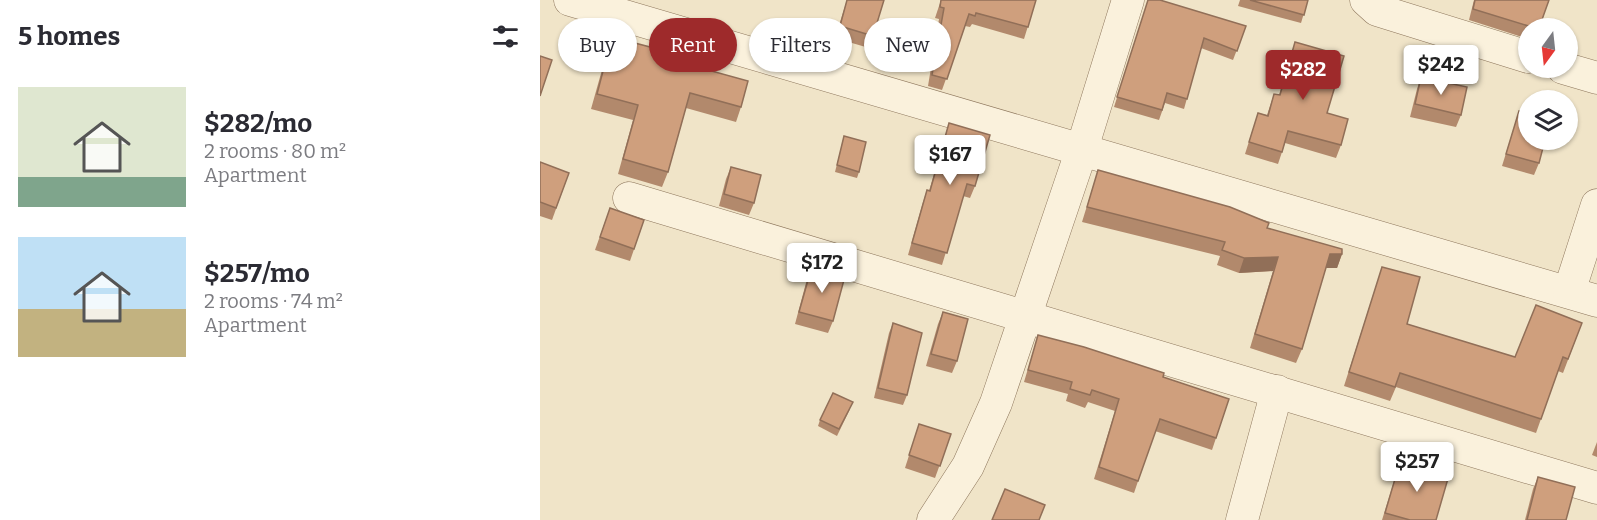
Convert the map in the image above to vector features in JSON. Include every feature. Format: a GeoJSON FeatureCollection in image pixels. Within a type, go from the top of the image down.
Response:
{"type":"FeatureCollection","features":[{"type":"Feature","properties":{"kind":"street"},"geometry":{"type":"LineString","coordinates":[[570,0],[1081,152],[1583,296],[1597,205]]}},
{"type":"Feature","properties":{"kind":"street"},"geometry":{"type":"LineString","coordinates":[[933,520],[968,466],[982,438],[1081,152],[1128,0]]}},
{"type":"Feature","properties":{"kind":"street"},"geometry":{"type":"LineString","coordinates":[[1366,0],[1377,10],[1518,54]]}},
{"type":"Feature","properties":{"kind":"street"},"geometry":{"type":"LineString","coordinates":[[1578,72],[1597,78]]}},
{"type":"Feature","properties":{"kind":"street"},"geometry":{"type":"LineString","coordinates":[[629,198],[1597,488]]}},
{"type":"Feature","properties":{"kind":"street"},"geometry":{"type":"LineString","coordinates":[[1242,520],[1277,391]]}},
{"type":"Feature","properties":{"kind":"building"},"geometry":{"type":"Polygon","coordinates":[[[847,0],[884,0],[878,18],[864,18],[864,33],[852,30],[852,18],[842,18],[847,0]]]}},
{"type":"Feature","properties":{"kind":"building"},"geometry":{"type":"Polygon","coordinates":[[[941,0],[1036,0],[1028,27],[976,13],[975,16],[969,14],[951,67],[951,18],[942,18],[944,8],[940,7],[941,0]]]}},
{"type":"Feature","properties":{"kind":"building"},"geometry":{"type":"Polygon","coordinates":[[[1148,0],[1160,0],[1246,26],[1237,51],[1204,38],[1187,99],[1167,93],[1162,110],[1117,97],[1148,0]]]}},
{"type":"Feature","properties":{"kind":"building"},"geometry":{"type":"Polygon","coordinates":[[[1250,0],[1308,0],[1304,15],[1250,0]]]}},
{"type":"Feature","properties":{"kind":"building"},"geometry":{"type":"Polygon","coordinates":[[[1475,0],[1549,0],[1543,18],[1518,18],[1518,23],[1473,9],[1475,0]]]}},
{"type":"Feature","properties":{"kind":"building"},"geometry":{"type":"Polygon","coordinates":[[[1295,42],[1344,56],[1327,113],[1348,119],[1341,145],[1288,131],[1282,152],[1249,142],[1258,113],[1268,116],[1274,94],[1280,95],[1295,42]]]}},
{"type":"Feature","properties":{"kind":"building"},"geometry":{"type":"Polygon","coordinates":[[[637,44],[649,47],[649,72],[715,72],[748,81],[741,107],[690,93],[668,172],[623,159],[638,105],[597,94],[603,72],[637,72],[637,44]]]}},
{"type":"Feature","properties":{"kind":"building"},"geometry":{"type":"Polygon","coordinates":[[[540,56],[552,60],[540,96],[540,56]]]}},
{"type":"Feature","properties":{"kind":"building"},"geometry":{"type":"Polygon","coordinates":[[[933,72],[949,72],[947,79],[932,75],[933,72]]]}},
{"type":"Feature","properties":{"kind":"building"},"geometry":{"type":"Polygon","coordinates":[[[1421,77],[1467,87],[1461,115],[1415,104],[1421,77]]]}},
{"type":"Feature","properties":{"kind":"building"},"geometry":{"type":"Polygon","coordinates":[[[1518,114],[1518,150],[1542,150],[1539,163],[1506,154],[1518,114]]]}},
{"type":"Feature","properties":{"kind":"building"},"geometry":{"type":"Polygon","coordinates":[[[949,123],[990,135],[975,186],[967,184],[947,253],[912,243],[927,190],[930,191],[949,123]]]}},
{"type":"Feature","properties":{"kind":"building"},"geometry":{"type":"Polygon","coordinates":[[[844,136],[866,142],[859,172],[837,165],[844,136]]]}},
{"type":"Feature","properties":{"kind":"building"},"geometry":{"type":"Polygon","coordinates":[[[540,162],[569,173],[556,208],[540,202],[540,162]]]}},
{"type":"Feature","properties":{"kind":"building"},"geometry":{"type":"Polygon","coordinates":[[[731,167],[761,175],[754,203],[724,194],[731,167]]]}},
{"type":"Feature","properties":{"kind":"building"},"geometry":{"type":"Polygon","coordinates":[[[1098,170],[1230,207],[1269,223],[1267,228],[1342,249],[1342,254],[1330,254],[1302,349],[1255,334],[1278,257],[1244,258],[1222,250],[1225,242],[1087,207],[1098,170]]]}},
{"type":"Feature","properties":{"kind":"building"},"geometry":{"type":"Polygon","coordinates":[[[610,208],[644,220],[634,249],[600,237],[610,208]]]}},
{"type":"Feature","properties":{"kind":"building"},"geometry":{"type":"Polygon","coordinates":[[[812,266],[845,276],[833,321],[799,312],[812,266]]]}},
{"type":"Feature","properties":{"kind":"building"},"geometry":{"type":"Polygon","coordinates":[[[1382,267],[1420,277],[1407,324],[1515,357],[1536,305],[1582,323],[1568,359],[1563,357],[1541,419],[1400,373],[1395,387],[1349,372],[1382,267]]]}},
{"type":"Feature","properties":{"kind":"building"},"geometry":{"type":"Polygon","coordinates":[[[943,312],[968,319],[957,361],[931,354],[943,312]]]}},
{"type":"Feature","properties":{"kind":"building"},"geometry":{"type":"Polygon","coordinates":[[[893,323],[922,333],[907,395],[878,388],[893,323]]]}},
{"type":"Feature","properties":{"kind":"building"},"geometry":{"type":"Polygon","coordinates":[[[1038,335],[1164,373],[1163,377],[1229,399],[1216,438],[1160,419],[1138,481],[1099,467],[1119,399],[1092,390],[1090,395],[1070,389],[1072,382],[1028,370],[1038,335]]]}},
{"type":"Feature","properties":{"kind":"building"},"geometry":{"type":"Polygon","coordinates":[[[833,393],[853,402],[839,429],[820,420],[833,393]]]}},
{"type":"Feature","properties":{"kind":"building"},"geometry":{"type":"Polygon","coordinates":[[[919,424],[951,434],[940,466],[909,455],[919,424]]]}},
{"type":"Feature","properties":{"kind":"building"},"geometry":{"type":"Polygon","coordinates":[[[1400,462],[1449,475],[1436,520],[1410,520],[1385,513],[1400,462]]]}},
{"type":"Feature","properties":{"kind":"building"},"geometry":{"type":"Polygon","coordinates":[[[1538,477],[1575,487],[1566,520],[1527,520],[1538,477]]]}},
{"type":"Feature","properties":{"kind":"building"},"geometry":{"type":"Polygon","coordinates":[[[1005,489],[1045,505],[1039,520],[992,520],[1005,489]]]}}]}
